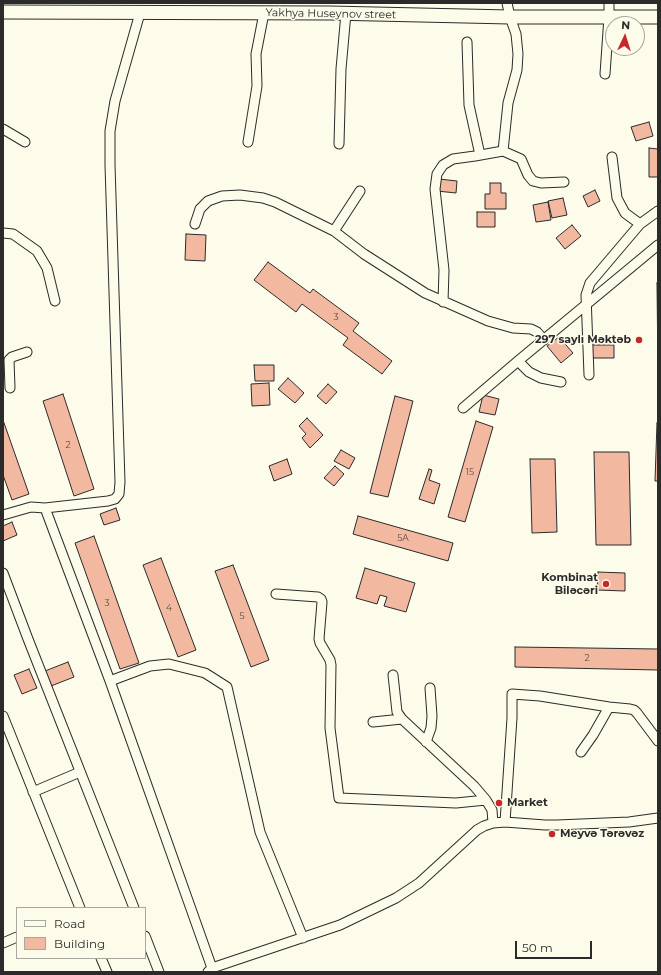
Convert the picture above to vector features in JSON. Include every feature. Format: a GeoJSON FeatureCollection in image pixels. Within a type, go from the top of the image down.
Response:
{"type":"FeatureCollection","features":[{"type":"Feature","properties":{"kind":"street"},"geometry":{"type":"LineString","coordinates":[[503,151],[508,103],[516,70],[518,54],[516,34],[507,3]]}},
{"type":"Feature","properties":{"kind":"street"},"geometry":{"type":"LineString","coordinates":[[610,3],[610,16]]}},
{"type":"Feature","properties":{"kind":"street","name":"Yakhya Huseynov street"},"geometry":{"type":"LineString","coordinates":[[3,12],[605,17]]}},
{"type":"Feature","properties":{"kind":"street"},"geometry":{"type":"LineString","coordinates":[[3,515],[32,507],[45,508],[108,501],[115,499],[119,494],[120,474],[110,131],[114,101],[140,13]]}},
{"type":"Feature","properties":{"kind":"street"},"geometry":{"type":"LineString","coordinates":[[248,142],[257,86],[256,54],[264,13]]}},
{"type":"Feature","properties":{"kind":"street"},"geometry":{"type":"LineString","coordinates":[[339,144],[341,69],[346,14]]}},
{"type":"Feature","properties":{"kind":"street","name":"Yakhya Huseynov street"},"geometry":{"type":"LineString","coordinates":[[645,17],[658,17]]}},
{"type":"Feature","properties":{"kind":"street"},"geometry":{"type":"LineString","coordinates":[[467,42],[469,105],[480,155]]}},
{"type":"Feature","properties":{"kind":"street"},"geometry":{"type":"LineString","coordinates":[[605,74],[607,56]]}},
{"type":"Feature","properties":{"kind":"street"},"geometry":{"type":"LineString","coordinates":[[3,129],[25,142]]}},
{"type":"Feature","properties":{"kind":"street"},"geometry":{"type":"LineString","coordinates":[[443,302],[444,270],[435,189],[437,174],[442,165],[453,159],[503,151],[520,159],[528,175],[533,181],[541,183],[564,182]]}},
{"type":"Feature","properties":{"kind":"street"},"geometry":{"type":"LineString","coordinates":[[612,157],[617,198],[624,212],[640,224]]}},
{"type":"Feature","properties":{"kind":"street"},"geometry":{"type":"LineString","coordinates":[[334,231],[360,191]]}},
{"type":"Feature","properties":{"kind":"street"},"geometry":{"type":"LineString","coordinates":[[194,224],[200,209],[208,201],[222,196],[240,195],[263,198],[275,202],[334,231],[364,254],[425,293],[488,321],[513,328],[531,329],[537,332],[544,340]]}},
{"type":"Feature","properties":{"kind":"street"},"geometry":{"type":"LineString","coordinates":[[589,375],[586,295],[590,283],[640,224],[658,211]]}},
{"type":"Feature","properties":{"kind":"street"},"geometry":{"type":"LineString","coordinates":[[3,232],[13,234],[37,251],[47,268],[55,301]]}},
{"type":"Feature","properties":{"kind":"street"},"geometry":{"type":"LineString","coordinates":[[463,408],[658,245]]}},
{"type":"Feature","properties":{"kind":"street"},"geometry":{"type":"LineString","coordinates":[[10,388],[9,360],[12,357],[27,352]]}},
{"type":"Feature","properties":{"kind":"street"},"geometry":{"type":"LineString","coordinates":[[518,361],[529,372],[541,378],[560,382]]}},
{"type":"Feature","properties":{"kind":"street"},"geometry":{"type":"LineString","coordinates":[[45,508],[110,681],[210,970],[340,925],[396,898],[419,883],[477,830],[484,826],[493,823],[505,822],[557,825],[629,822],[658,818]]}},
{"type":"Feature","properties":{"kind":"street"},"geometry":{"type":"LineString","coordinates":[[3,573],[134,907]]}},
{"type":"Feature","properties":{"kind":"street"},"geometry":{"type":"LineString","coordinates":[[276,594],[318,597],[322,602],[319,639],[331,665],[330,728],[339,798],[456,803],[486,800]]}},
{"type":"Feature","properties":{"kind":"street"},"geometry":{"type":"LineString","coordinates":[[110,681],[150,666],[169,664],[205,673],[228,687],[260,832],[303,938]]}},
{"type":"Feature","properties":{"kind":"street"},"geometry":{"type":"LineString","coordinates":[[394,675],[397,712],[402,720],[474,786],[492,810],[493,823]]}},
{"type":"Feature","properties":{"kind":"street"},"geometry":{"type":"LineString","coordinates":[[426,742],[432,716],[430,688]]}},
{"type":"Feature","properties":{"kind":"street"},"geometry":{"type":"LineString","coordinates":[[505,822],[512,718],[512,694],[540,696],[609,707],[630,708],[634,710],[658,741]]}},
{"type":"Feature","properties":{"kind":"street"},"geometry":{"type":"LineString","coordinates":[[581,752],[593,735],[609,707]]}},
{"type":"Feature","properties":{"kind":"street"},"geometry":{"type":"LineString","coordinates":[[3,716],[80,907]]}},
{"type":"Feature","properties":{"kind":"street"},"geometry":{"type":"LineString","coordinates":[[373,722],[402,720]]}},
{"type":"Feature","properties":{"kind":"street"},"geometry":{"type":"LineString","coordinates":[[33,792],[80,772]]}},
{"type":"Feature","properties":{"kind":"street"},"geometry":{"type":"LineString","coordinates":[[3,943],[16,937]]}},
{"type":"Feature","properties":{"kind":"street"},"geometry":{"type":"LineString","coordinates":[[146,939],[159,972]]}},
{"type":"Feature","properties":{"kind":"street"},"geometry":{"type":"LineString","coordinates":[[101,959],[107,972]]}},
{"type":"Feature","properties":{"kind":"building"},"geometry":{"type":"Polygon","coordinates":[[[649,122],[653,136],[636,141],[631,127],[649,122]]]}},
{"type":"Feature","properties":{"kind":"building"},"geometry":{"type":"Polygon","coordinates":[[[649,148],[658,149],[658,177],[649,177],[649,148]]]}},
{"type":"Feature","properties":{"kind":"building"},"geometry":{"type":"Polygon","coordinates":[[[439,179],[457,181],[456,193],[437,191],[439,179]]]}},
{"type":"Feature","properties":{"kind":"building"},"geometry":{"type":"Polygon","coordinates":[[[490,183],[501,183],[501,193],[506,193],[506,209],[485,209],[485,194],[490,194],[490,183]]]}},
{"type":"Feature","properties":{"kind":"building"},"geometry":{"type":"Polygon","coordinates":[[[595,190],[600,201],[588,207],[583,196],[595,190]]]}},
{"type":"Feature","properties":{"kind":"building"},"geometry":{"type":"Polygon","coordinates":[[[563,198],[567,215],[552,218],[548,201],[563,198]]]}},
{"type":"Feature","properties":{"kind":"building"},"geometry":{"type":"Polygon","coordinates":[[[548,202],[551,220],[536,222],[533,205],[548,202]]]}},
{"type":"Feature","properties":{"kind":"building"},"geometry":{"type":"Polygon","coordinates":[[[477,212],[495,212],[495,227],[477,227],[477,212]]]}},
{"type":"Feature","properties":{"kind":"building"},"geometry":{"type":"Polygon","coordinates":[[[572,225],[581,236],[565,249],[556,238],[572,225]]]}},
{"type":"Feature","properties":{"kind":"building"},"geometry":{"type":"Polygon","coordinates":[[[186,234],[206,235],[205,261],[185,260],[186,234]]]}},
{"type":"Feature","properties":{"kind":"building"},"geometry":{"type":"Polygon","coordinates":[[[268,262],[310,293],[313,289],[359,323],[353,331],[392,361],[382,374],[343,345],[348,338],[302,304],[296,312],[254,280],[268,262]]]}},
{"type":"Feature","properties":{"kind":"building"},"geometry":{"type":"Polygon","coordinates":[[[657,283],[658,283],[658,373],[657,283]]]}},
{"type":"Feature","properties":{"kind":"building"},"geometry":{"type":"Polygon","coordinates":[[[559,337],[573,353],[561,363],[547,346],[559,337]]]}},
{"type":"Feature","properties":{"kind":"building"},"geometry":{"type":"Polygon","coordinates":[[[591,345],[614,345],[614,358],[591,358],[591,345]]]}},
{"type":"Feature","properties":{"kind":"building"},"geometry":{"type":"Polygon","coordinates":[[[254,365],[274,365],[274,381],[255,381],[254,365]]]}},
{"type":"Feature","properties":{"kind":"building"},"geometry":{"type":"Polygon","coordinates":[[[288,378],[304,393],[295,403],[278,389],[288,378]]]}},
{"type":"Feature","properties":{"kind":"building"},"geometry":{"type":"Polygon","coordinates":[[[269,383],[270,405],[252,406],[251,384],[269,383]]]}},
{"type":"Feature","properties":{"kind":"building"},"geometry":{"type":"Polygon","coordinates":[[[328,384],[337,392],[326,404],[317,396],[328,384]]]}},
{"type":"Feature","properties":{"kind":"building"},"geometry":{"type":"Polygon","coordinates":[[[63,394],[94,489],[74,496],[43,401],[63,394]]]}},
{"type":"Feature","properties":{"kind":"building"},"geometry":{"type":"Polygon","coordinates":[[[483,395],[499,399],[495,415],[479,412],[483,395]]]}},
{"type":"Feature","properties":{"kind":"building"},"geometry":{"type":"Polygon","coordinates":[[[395,396],[413,401],[388,497],[370,493],[395,396]]]}},
{"type":"Feature","properties":{"kind":"building"},"geometry":{"type":"Polygon","coordinates":[[[307,418],[323,435],[310,448],[302,438],[306,434],[299,426],[307,418]]]}},
{"type":"Feature","properties":{"kind":"building"},"geometry":{"type":"Polygon","coordinates":[[[3,420],[29,494],[12,500],[3,475],[3,420]]]}},
{"type":"Feature","properties":{"kind":"building"},"geometry":{"type":"Polygon","coordinates":[[[476,421],[493,427],[465,522],[448,517],[476,421]]]}},
{"type":"Feature","properties":{"kind":"building"},"geometry":{"type":"Polygon","coordinates":[[[657,423],[658,481],[655,481],[657,423]]]}},
{"type":"Feature","properties":{"kind":"building"},"geometry":{"type":"Polygon","coordinates":[[[341,450],[355,458],[349,469],[334,461],[341,450]]]}},
{"type":"Feature","properties":{"kind":"building"},"geometry":{"type":"Polygon","coordinates":[[[594,452],[629,452],[631,545],[596,545],[594,452]]]}},
{"type":"Feature","properties":{"kind":"building"},"geometry":{"type":"Polygon","coordinates":[[[287,459],[292,474],[274,481],[269,466],[287,459]]]}},
{"type":"Feature","properties":{"kind":"building"},"geometry":{"type":"Polygon","coordinates":[[[530,459],[555,459],[557,532],[532,533],[530,459]]]}},
{"type":"Feature","properties":{"kind":"building"},"geometry":{"type":"Polygon","coordinates":[[[335,466],[344,474],[334,486],[324,478],[335,466]]]}},
{"type":"Feature","properties":{"kind":"building"},"geometry":{"type":"Polygon","coordinates":[[[429,469],[432,470],[429,480],[440,484],[434,504],[419,499],[429,469]]]}},
{"type":"Feature","properties":{"kind":"building"},"geometry":{"type":"Polygon","coordinates":[[[116,508],[120,520],[104,525],[100,514],[116,508]]]}},
{"type":"Feature","properties":{"kind":"building"},"geometry":{"type":"Polygon","coordinates":[[[358,516],[453,543],[448,561],[353,534],[358,516]]]}},
{"type":"Feature","properties":{"kind":"building"},"geometry":{"type":"Polygon","coordinates":[[[12,522],[17,535],[3,541],[3,526],[12,522]]]}},
{"type":"Feature","properties":{"kind":"building"},"geometry":{"type":"Polygon","coordinates":[[[94,536],[139,663],[120,669],[75,543],[94,536]]]}},
{"type":"Feature","properties":{"kind":"building"},"geometry":{"type":"Polygon","coordinates":[[[161,558],[196,650],[178,657],[143,565],[161,558]]]}},
{"type":"Feature","properties":{"kind":"building"},"geometry":{"type":"Polygon","coordinates":[[[233,565],[269,660],[251,667],[215,571],[233,565]]]}},
{"type":"Feature","properties":{"kind":"building"},"geometry":{"type":"Polygon","coordinates":[[[365,568],[415,583],[406,612],[384,606],[387,597],[380,595],[377,604],[356,598],[365,568]]]}},
{"type":"Feature","properties":{"kind":"building"},"geometry":{"type":"Polygon","coordinates":[[[598,572],[625,573],[625,591],[597,590],[598,572]]]}},
{"type":"Feature","properties":{"kind":"building"},"geometry":{"type":"Polygon","coordinates":[[[515,647],[658,649],[658,670],[515,667],[515,647]]]}},
{"type":"Feature","properties":{"kind":"building"},"geometry":{"type":"Polygon","coordinates":[[[68,662],[74,677],[51,686],[45,671],[68,662]]]}},
{"type":"Feature","properties":{"kind":"building"},"geometry":{"type":"Polygon","coordinates":[[[29,669],[37,688],[22,694],[14,675],[29,669]]]}},
{"type":"Feature","properties":{"kind":"place","name":"297 saylı Məktəb"},"geometry":{"type":"Point","coordinates":[639,340]}},
{"type":"Feature","properties":{"kind":"place","name":"Kombinat Biləcəri"},"geometry":{"type":"Point","coordinates":[606,584]}},
{"type":"Feature","properties":{"kind":"place","name":"Market"},"geometry":{"type":"Point","coordinates":[499,803]}},
{"type":"Feature","properties":{"kind":"place","name":"Meyvə Tərəvəz"},"geometry":{"type":"Point","coordinates":[552,834]}}]}
